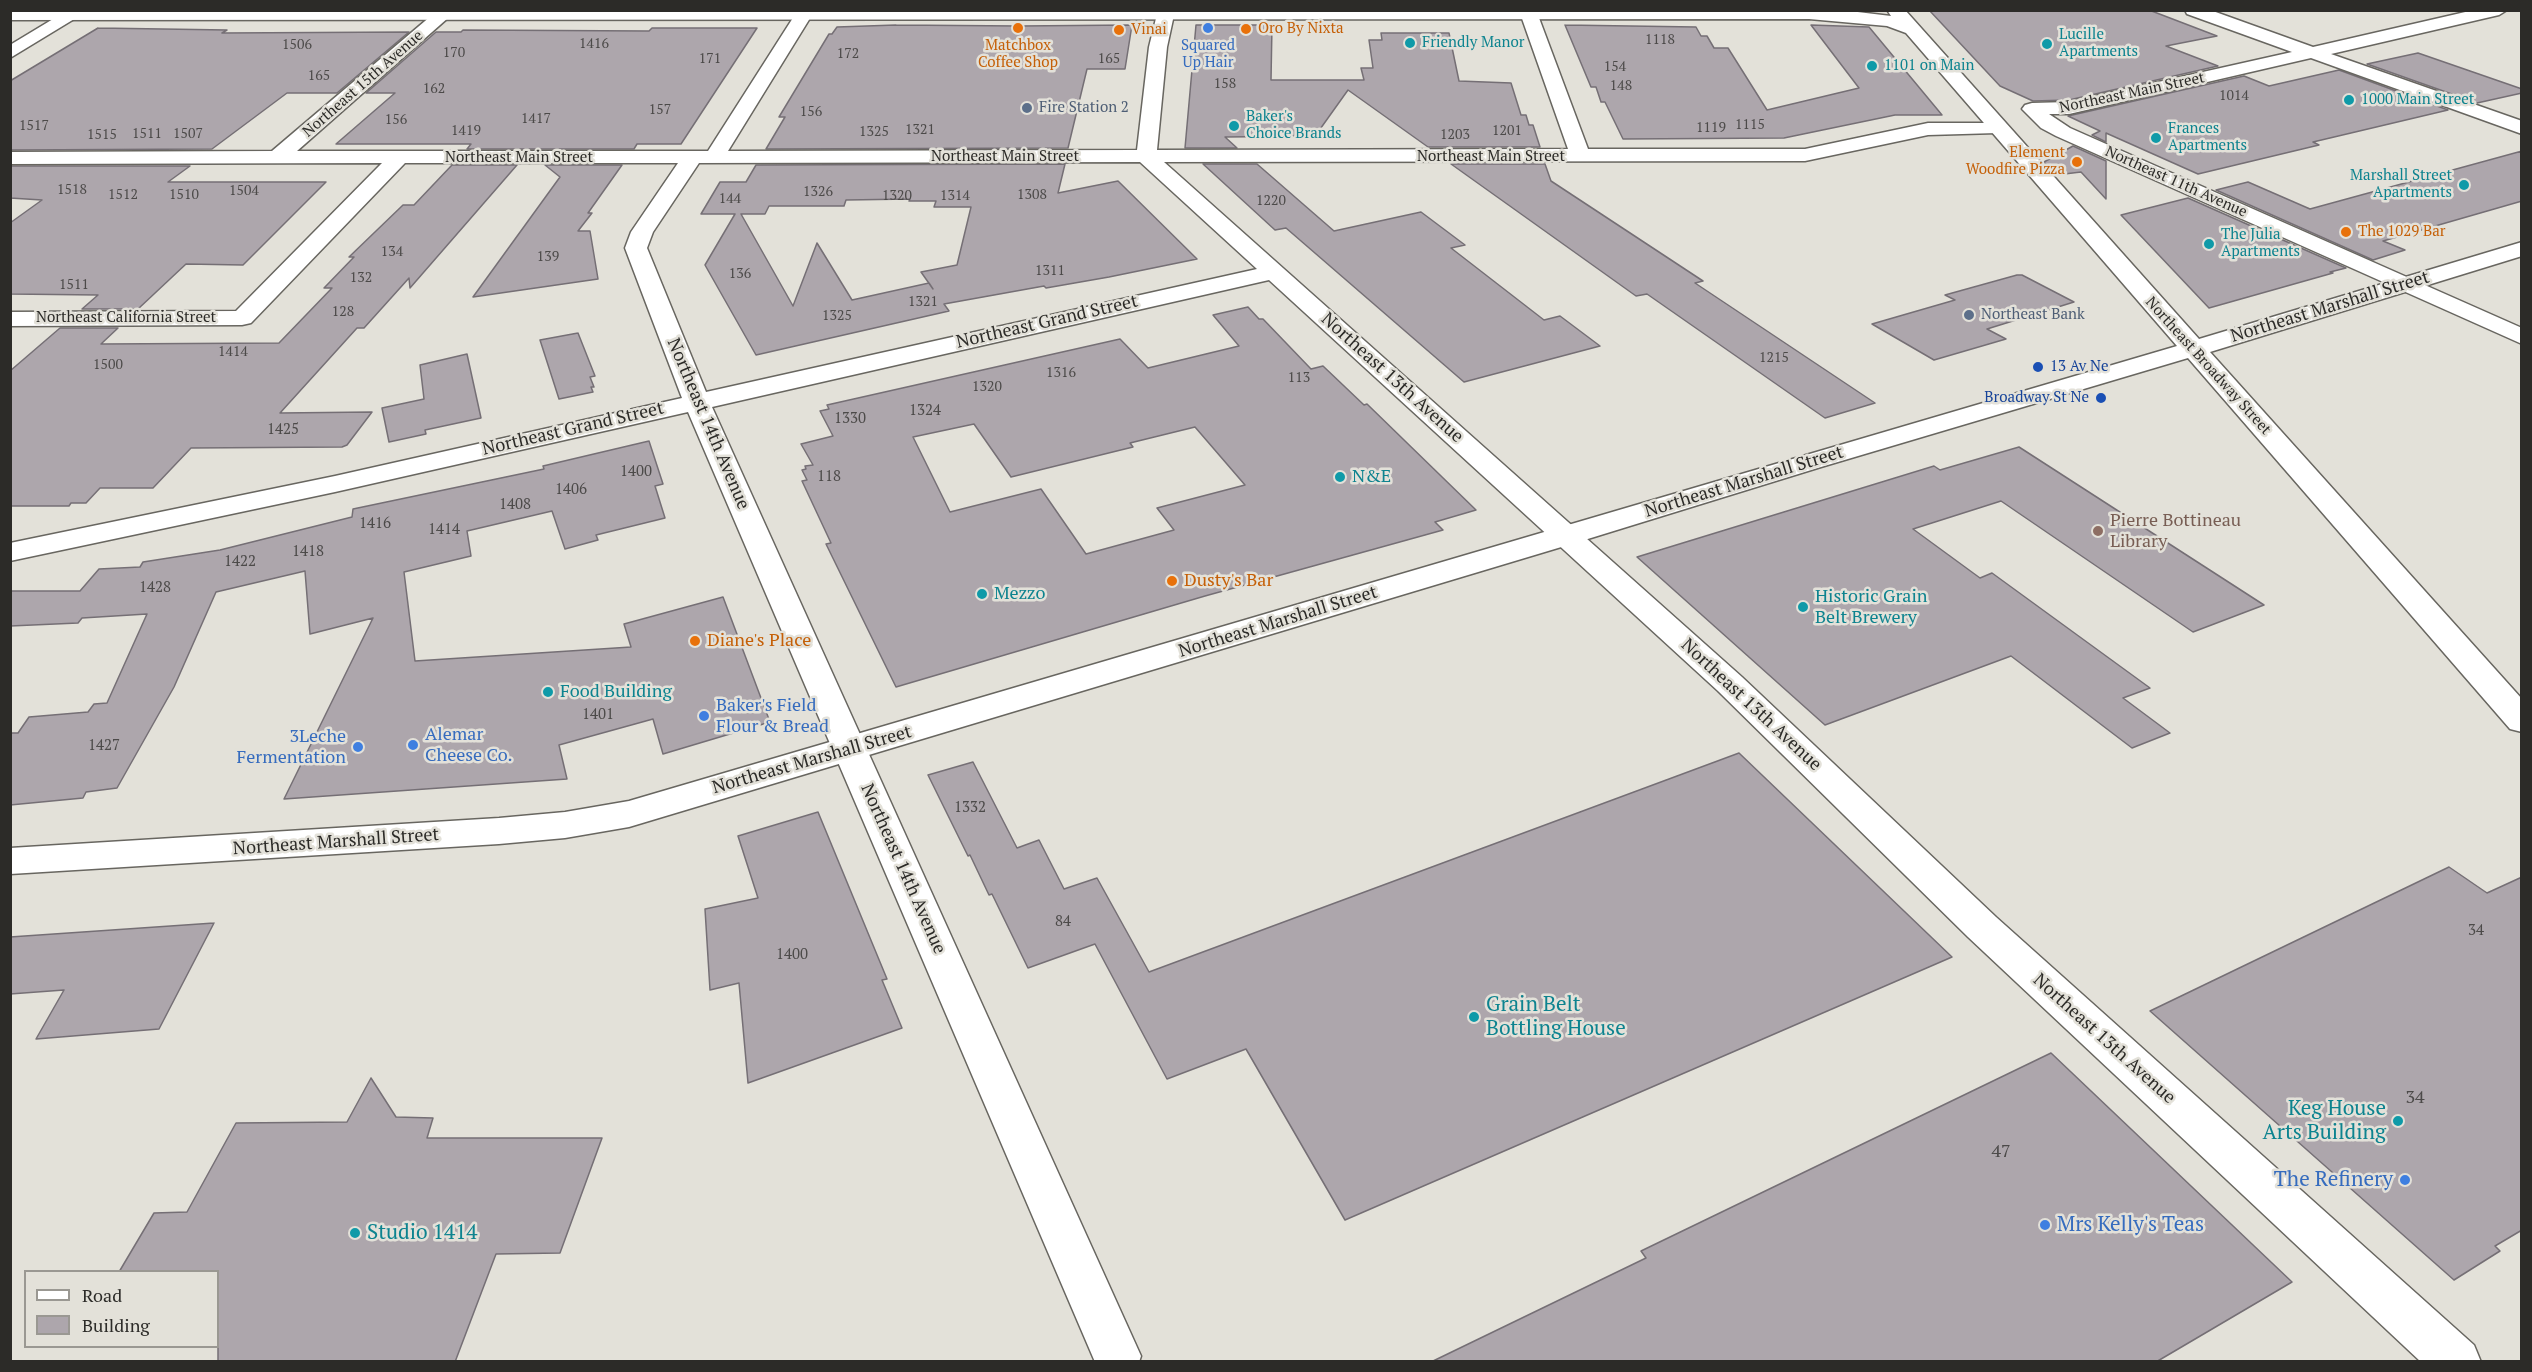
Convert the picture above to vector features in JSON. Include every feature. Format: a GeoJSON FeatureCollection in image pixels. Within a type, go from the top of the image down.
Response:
{"type":"FeatureCollection","features":[{"type":"Feature","properties":{"kind":"street"},"geometry":{"type":"LineString","coordinates":[[1808,14],[1833,10]]}},
{"type":"Feature","properties":{"kind":"street","name":"Northeast Broadway Street"},"geometry":{"type":"LineString","coordinates":[[1895,10],[2522,721]]}},
{"type":"Feature","properties":{"kind":"street"},"geometry":{"type":"LineString","coordinates":[[2193,10],[2522,128]]}},
{"type":"Feature","properties":{"kind":"street","name":"Northeast Main Street"},"geometry":{"type":"LineString","coordinates":[[2093,84],[2431,10]]}},
{"type":"Feature","properties":{"kind":"street","name":"Northeast Main Street"},"geometry":{"type":"LineString","coordinates":[[2060,92],[2039,96],[2031,102],[2032,109],[2069,108],[2499,10]]}},
{"type":"Feature","properties":{"kind":"street"},"geometry":{"type":"LineString","coordinates":[[10,15],[446,12],[1808,14],[1890,21],[1911,29]]}},
{"type":"Feature","properties":{"kind":"street","name":"Northeast 15th Avenue"},"geometry":{"type":"LineString","coordinates":[[278,157],[446,12]]}},
{"type":"Feature","properties":{"kind":"street"},"geometry":{"type":"LineString","coordinates":[[10,53],[77,13]]}},
{"type":"Feature","properties":{"kind":"street","name":"Northeast 14th Avenue"},"geometry":{"type":"LineString","coordinates":[[805,13],[703,158],[642,232],[636,248],[696,401],[1117,1356]]}},
{"type":"Feature","properties":{"kind":"street"},"geometry":{"type":"LineString","coordinates":[[1146,157],[1158,47],[1166,13]]}},
{"type":"Feature","properties":{"kind":"street"},"geometry":{"type":"LineString","coordinates":[[1528,13],[1581,156]]}},
{"type":"Feature","properties":{"kind":"street","name":"Northeast 11th Avenue"},"geometry":{"type":"LineString","coordinates":[[2032,109],[2048,124],[2063,132],[2522,337]]}},
{"type":"Feature","properties":{"kind":"street","name":"Northeast Main Street"},"geometry":{"type":"LineString","coordinates":[[10,158],[1805,155],[1928,129],[1997,127]]}},
{"type":"Feature","properties":{"kind":"street","name":"Northeast 13th Avenue"},"geometry":{"type":"LineString","coordinates":[[1146,157],[1568,536],[1772,723],[1989,933],[2457,1362]]}},
{"type":"Feature","properties":{"kind":"street","name":"Northeast California Street"},"geometry":{"type":"LineString","coordinates":[[10,319],[242,318],[399,158]]}},
{"type":"Feature","properties":{"kind":"street","name":"Northeast Marshall Street"},"geometry":{"type":"LineString","coordinates":[[10,861],[334,843],[565,825],[629,814],[1568,536],[1811,461],[2194,349],[2522,249]]}},
{"type":"Feature","properties":{"kind":"street","name":"Northeast Grand Street"},"geometry":{"type":"LineString","coordinates":[[10,552],[335,484],[1275,272]]}},
{"type":"Feature","properties":{"kind":"building"},"geometry":{"type":"Polygon","coordinates":[[[1929,10],[2149,10],[2217,36],[2166,46],[2218,66],[2069,100],[2033,101],[2000,86],[1929,10]]]}},
{"type":"Feature","properties":{"kind":"building"},"geometry":{"type":"Polygon","coordinates":[[[1132,25],[1125,69],[1087,69],[1068,148],[766,149],[785,117],[779,117],[829,34],[832,34],[837,27],[1132,25]]]}},
{"type":"Feature","properties":{"kind":"building"},"geometry":{"type":"Polygon","coordinates":[[[1196,25],[1272,25],[1271,80],[1364,80],[1361,68],[1373,68],[1369,40],[1382,40],[1381,33],[1449,33],[1459,81],[1511,83],[1521,115],[1526,115],[1529,125],[1533,125],[1540,147],[1428,147],[1348,90],[1318,132],[1318,136],[1225,137],[1237,148],[1185,148],[1196,25]]]}},
{"type":"Feature","properties":{"kind":"building"},"geometry":{"type":"Polygon","coordinates":[[[1565,25],[1696,27],[1701,36],[1707,36],[1714,48],[1728,48],[1767,110],[1859,88],[1811,25],[1869,27],[1942,115],[1895,115],[1784,138],[1623,139],[1605,102],[1601,102],[1596,87],[1591,87],[1565,25]]]}},
{"type":"Feature","properties":{"kind":"building"},"geometry":{"type":"Polygon","coordinates":[[[98,28],[227,30],[222,33],[409,32],[337,93],[287,93],[212,149],[10,150],[10,81],[98,28]]]}},
{"type":"Feature","properties":{"kind":"building"},"geometry":{"type":"Polygon","coordinates":[[[652,28],[757,28],[681,144],[637,144],[634,149],[467,149],[471,144],[336,144],[395,93],[366,93],[436,32],[461,32],[463,30],[649,31],[652,28]]]}},
{"type":"Feature","properties":{"kind":"building"},"geometry":{"type":"Polygon","coordinates":[[[2418,53],[2522,89],[2522,93],[2477,103],[2367,64],[2418,53]]]}},
{"type":"Feature","properties":{"kind":"building"},"geometry":{"type":"Polygon","coordinates":[[[2339,70],[2448,110],[2313,142],[2319,145],[2198,174],[2106,133],[2106,142],[2092,135],[2100,131],[2068,116],[2244,76],[2269,86],[2339,70]]]}},
{"type":"Feature","properties":{"kind":"building"},"geometry":{"type":"Polygon","coordinates":[[[2073,146],[2106,161],[2106,199],[2081,172],[2056,175],[2044,162],[2073,146]]]}},
{"type":"Feature","properties":{"kind":"building"},"geometry":{"type":"Polygon","coordinates":[[[2522,151],[2522,201],[2383,241],[2405,250],[2373,260],[2216,190],[2248,182],[2310,209],[2522,151]]]}},
{"type":"Feature","properties":{"kind":"building"},"geometry":{"type":"Polygon","coordinates":[[[1065,164],[1058,193],[1118,181],[1197,259],[1109,277],[944,304],[949,311],[756,355],[705,265],[735,214],[701,214],[720,182],[746,182],[756,165],[1065,164]],[[910,199],[846,200],[844,206],[769,206],[765,214],[741,214],[793,306],[817,243],[852,300],[929,283],[921,272],[957,265],[971,207],[934,207],[936,201],[909,201],[910,199]]]}},
{"type":"Feature","properties":{"kind":"building"},"geometry":{"type":"Polygon","coordinates":[[[1203,164],[1257,164],[1334,231],[1421,212],[1465,245],[1451,248],[1544,320],[1560,316],[1600,346],[1464,382],[1286,228],[1275,230],[1203,164]]]}},
{"type":"Feature","properties":{"kind":"building"},"geometry":{"type":"Polygon","coordinates":[[[1451,164],[1545,164],[1551,181],[1703,281],[1695,283],[1875,403],[1825,418],[1647,294],[1636,296],[1451,164]]]}},
{"type":"Feature","properties":{"kind":"building"},"geometry":{"type":"Polygon","coordinates":[[[452,165],[517,165],[410,288],[409,278],[364,328],[357,328],[280,413],[372,412],[347,445],[342,447],[191,448],[153,488],[100,488],[86,503],[71,503],[69,506],[10,506],[10,371],[60,328],[118,328],[101,344],[279,343],[332,288],[324,288],[354,257],[349,257],[403,205],[414,205],[452,165]]]}},
{"type":"Feature","properties":{"kind":"building"},"geometry":{"type":"Polygon","coordinates":[[[545,165],[622,165],[578,231],[590,231],[598,279],[473,297],[560,177],[545,165]]]}},
{"type":"Feature","properties":{"kind":"building"},"geometry":{"type":"Polygon","coordinates":[[[10,166],[190,166],[168,182],[326,182],[243,265],[186,264],[138,309],[82,309],[98,295],[10,294],[10,223],[42,200],[10,198],[10,166]]]}},
{"type":"Feature","properties":{"kind":"building","name":"The Julia Apartments"},"geometry":{"type":"Polygon","coordinates":[[[2188,198],[2346,268],[2209,308],[2121,215],[2188,198]]]}},
{"type":"Feature","properties":{"kind":"building","name":"Northeast Bank"},"geometry":{"type":"Polygon","coordinates":[[[2022,275],[2074,302],[1987,329],[2006,339],[1934,360],[1872,324],[1955,300],[1945,295],[2022,275]]]}},
{"type":"Feature","properties":{"kind":"building"},"geometry":{"type":"Polygon","coordinates":[[[1248,307],[1259,319],[1263,319],[1311,369],[1323,366],[1364,405],[1367,404],[1476,510],[1435,522],[1443,530],[1205,596],[896,687],[826,544],[831,543],[802,481],[807,480],[802,470],[806,469],[805,466],[813,465],[801,444],[833,436],[820,411],[829,409],[827,405],[1120,339],[1148,368],[1239,346],[1213,315],[1248,307]],[[974,424],[913,437],[950,512],[1041,489],[1086,554],[1174,530],[1157,508],[1245,485],[1195,427],[1130,443],[1133,447],[1011,477],[974,424]]]}},
{"type":"Feature","properties":{"kind":"building"},"geometry":{"type":"Polygon","coordinates":[[[578,333],[595,376],[590,377],[594,387],[591,387],[593,392],[559,399],[540,340],[578,333]]]}},
{"type":"Feature","properties":{"kind":"building"},"geometry":{"type":"Polygon","coordinates":[[[467,354],[481,418],[425,430],[426,434],[389,442],[382,408],[424,399],[420,365],[467,354]]]}},
{"type":"Feature","properties":{"kind":"building"},"geometry":{"type":"Polygon","coordinates":[[[649,441],[663,484],[655,486],[665,518],[596,535],[598,540],[565,549],[552,511],[467,531],[471,556],[404,572],[415,661],[631,647],[624,624],[723,597],[770,722],[663,754],[653,719],[559,745],[567,779],[284,799],[373,618],[310,634],[305,571],[216,592],[174,687],[117,788],[86,792],[83,798],[10,805],[10,733],[18,733],[29,717],[88,712],[94,704],[107,703],[147,614],[82,618],[78,623],[10,626],[10,591],[80,591],[99,569],[140,567],[143,562],[220,550],[352,517],[353,509],[544,469],[543,466],[649,441]]]}},
{"type":"Feature","properties":{"kind":"building","name":"Historic Grain Belt Brewery"},"geometry":{"type":"Polygon","coordinates":[[[2019,447],[2264,605],[2193,632],[2001,501],[1913,529],[1980,578],[1992,573],[2150,688],[2123,698],[2170,733],[2132,748],[2011,656],[1825,725],[1637,557],[1934,466],[1940,470],[2019,447]]]}},
{"type":"Feature","properties":{"kind":"building","name":"Grain Belt Bottling House"},"geometry":{"type":"Polygon","coordinates":[[[1739,753],[1952,957],[1345,1220],[1246,1049],[1167,1079],[1095,944],[1028,968],[992,894],[989,895],[970,855],[968,856],[928,775],[973,762],[1017,848],[1039,840],[1064,889],[1097,878],[1149,972],[1739,753]]]}},
{"type":"Feature","properties":{"kind":"building"},"geometry":{"type":"Polygon","coordinates":[[[818,812],[887,979],[882,980],[902,1028],[748,1083],[739,983],[710,990],[705,909],[758,898],[738,836],[818,812]]]}},
{"type":"Feature","properties":{"kind":"building","name":"Keg House Arts Building"},"geometry":{"type":"Polygon","coordinates":[[[2449,867],[2487,893],[2522,877],[2522,1230],[2495,1246],[2500,1251],[2454,1280],[2150,1011],[2449,867]]]}},
{"type":"Feature","properties":{"kind":"building"},"geometry":{"type":"Polygon","coordinates":[[[214,923],[159,1029],[36,1039],[64,990],[10,994],[10,937],[214,923]]]}},
{"type":"Feature","properties":{"kind":"building"},"geometry":{"type":"Polygon","coordinates":[[[2051,1053],[2292,1282],[2156,1362],[1431,1362],[1646,1258],[1641,1251],[2051,1053]]]}},
{"type":"Feature","properties":{"kind":"building","name":"Studio 1414"},"geometry":{"type":"Polygon","coordinates":[[[371,1078],[396,1117],[433,1118],[427,1138],[602,1138],[560,1253],[496,1254],[455,1362],[218,1362],[219,1270],[120,1270],[154,1213],[187,1212],[236,1123],[347,1122],[371,1078]]]}},
{"type":"Feature","properties":{"kind":"place","name":"Matchbox Coffee Shop"},"geometry":{"type":"Point","coordinates":[1018,28]}},
{"type":"Feature","properties":{"kind":"place","name":"Squared Up Hair"},"geometry":{"type":"Point","coordinates":[1208,28]}},
{"type":"Feature","properties":{"kind":"place","name":"Oro By Nixta"},"geometry":{"type":"Point","coordinates":[1246,29]}},
{"type":"Feature","properties":{"kind":"place","name":"Vinai"},"geometry":{"type":"Point","coordinates":[1119,30]}},
{"type":"Feature","properties":{"kind":"place","name":"Friendly Manor"},"geometry":{"type":"Point","coordinates":[1410,43]}},
{"type":"Feature","properties":{"kind":"place","name":"Lucille Apartments"},"geometry":{"type":"Point","coordinates":[2047,44]}},
{"type":"Feature","properties":{"kind":"place","name":"1101 on Main"},"geometry":{"type":"Point","coordinates":[1872,66]}},
{"type":"Feature","properties":{"kind":"place","name":"1000 Main Street"},"geometry":{"type":"Point","coordinates":[2349,100]}},
{"type":"Feature","properties":{"kind":"place","name":"Fire Station 2"},"geometry":{"type":"Point","coordinates":[1027,108]}},
{"type":"Feature","properties":{"kind":"place","name":"Baker's Choice Brands"},"geometry":{"type":"Point","coordinates":[1234,126]}},
{"type":"Feature","properties":{"kind":"place","name":"Frances Apartments"},"geometry":{"type":"Point","coordinates":[2156,138]}},
{"type":"Feature","properties":{"kind":"place","name":"Element Woodfire Pizza"},"geometry":{"type":"Point","coordinates":[2077,162]}},
{"type":"Feature","properties":{"kind":"place","name":"Marshall Street Apartments"},"geometry":{"type":"Point","coordinates":[2464,185]}},
{"type":"Feature","properties":{"kind":"place","name":"The 1029 Bar"},"geometry":{"type":"Point","coordinates":[2346,232]}},
{"type":"Feature","properties":{"kind":"place","name":"The Julia Apartments"},"geometry":{"type":"Point","coordinates":[2209,244]}},
{"type":"Feature","properties":{"kind":"place","name":"Northeast Bank"},"geometry":{"type":"Point","coordinates":[1969,315]}},
{"type":"Feature","properties":{"kind":"place","name":"13 Av Ne"},"geometry":{"type":"Point","coordinates":[2038,367]}},
{"type":"Feature","properties":{"kind":"place","name":"Broadway St Ne"},"geometry":{"type":"Point","coordinates":[2101,398]}},
{"type":"Feature","properties":{"kind":"place","name":"N&E"},"geometry":{"type":"Point","coordinates":[1340,477]}},
{"type":"Feature","properties":{"kind":"place","name":"Pierre Bottineau Library"},"geometry":{"type":"Point","coordinates":[2098,531]}},
{"type":"Feature","properties":{"kind":"place","name":"Dusty's Bar"},"geometry":{"type":"Point","coordinates":[1172,581]}},
{"type":"Feature","properties":{"kind":"place","name":"Mezzo"},"geometry":{"type":"Point","coordinates":[982,594]}},
{"type":"Feature","properties":{"kind":"place","name":"Historic Grain Belt Brewery"},"geometry":{"type":"Point","coordinates":[1803,607]}},
{"type":"Feature","properties":{"kind":"place","name":"Diane's Place"},"geometry":{"type":"Point","coordinates":[695,641]}},
{"type":"Feature","properties":{"kind":"place","name":"Food Building"},"geometry":{"type":"Point","coordinates":[548,692]}},
{"type":"Feature","properties":{"kind":"place","name":"Baker's Field Flour & Bread"},"geometry":{"type":"Point","coordinates":[704,716]}},
{"type":"Feature","properties":{"kind":"place","name":"Alemar Cheese Co."},"geometry":{"type":"Point","coordinates":[413,745]}},
{"type":"Feature","properties":{"kind":"place","name":"3Leche Fermentation"},"geometry":{"type":"Point","coordinates":[358,747]}},
{"type":"Feature","properties":{"kind":"place","name":"Grain Belt Bottling House"},"geometry":{"type":"Point","coordinates":[1474,1017]}},
{"type":"Feature","properties":{"kind":"place","name":"Keg House Arts Building"},"geometry":{"type":"Point","coordinates":[2398,1121]}},
{"type":"Feature","properties":{"kind":"place","name":"The Refinery"},"geometry":{"type":"Point","coordinates":[2405,1180]}},
{"type":"Feature","properties":{"kind":"place","name":"Mrs Kelly's Teas"},"geometry":{"type":"Point","coordinates":[2045,1225]}},
{"type":"Feature","properties":{"kind":"place","name":"Studio 1414"},"geometry":{"type":"Point","coordinates":[355,1233]}}]}
